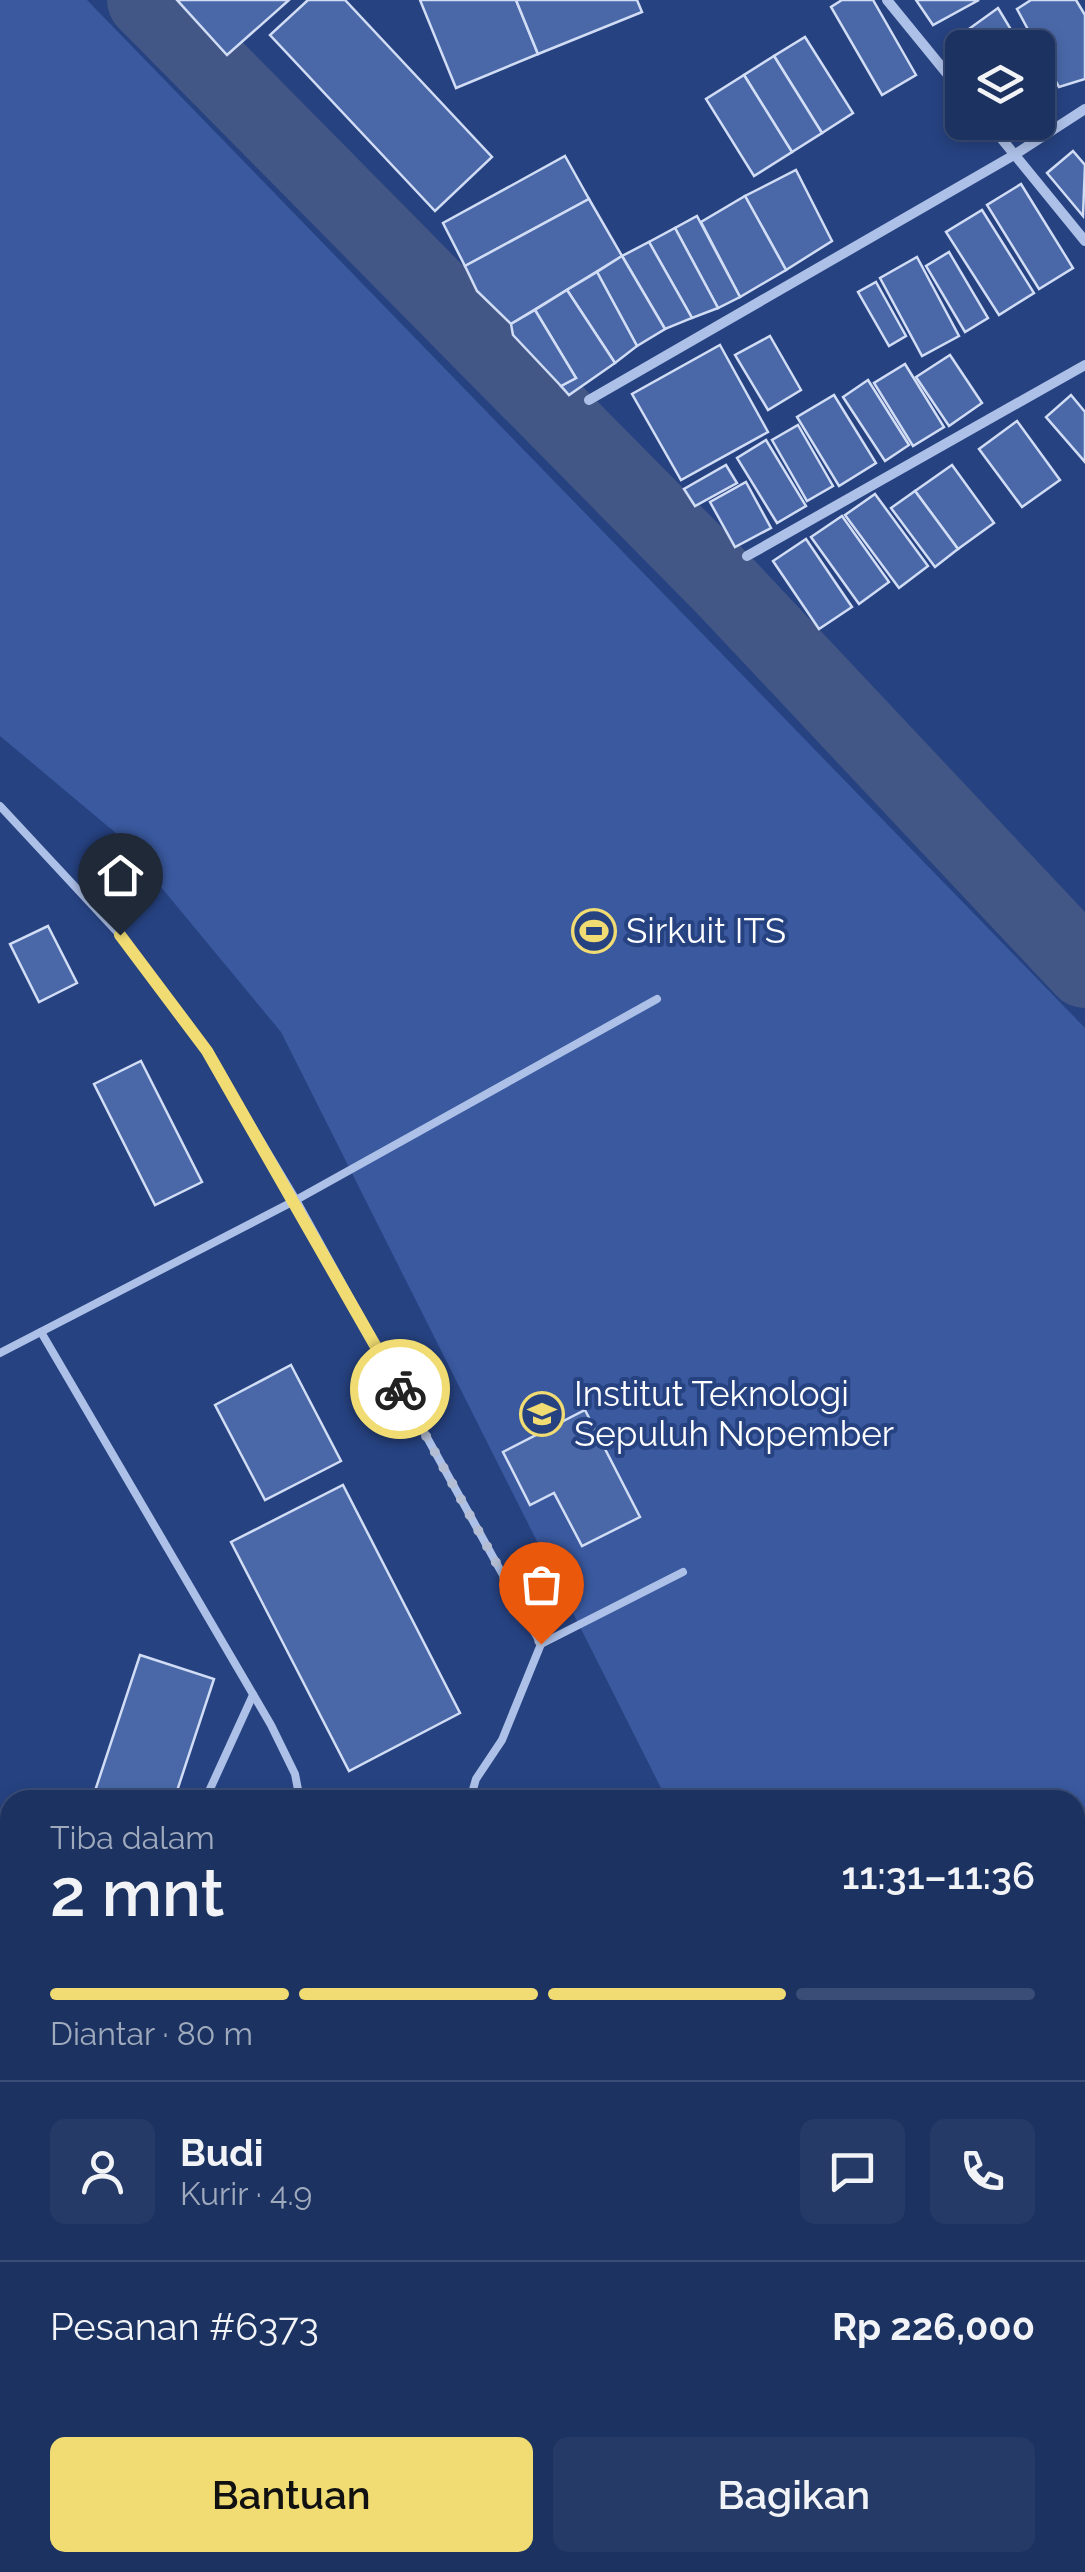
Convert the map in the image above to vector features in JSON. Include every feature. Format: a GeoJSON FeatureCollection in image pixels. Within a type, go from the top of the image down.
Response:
{"type":"FeatureCollection","features":[{"type":"Feature","properties":{"kind":"street"},"geometry":{"type":"LineString","coordinates":[[887,0],[945,71]]}},
{"type":"Feature","properties":{"kind":"street"},"geometry":{"type":"LineString","coordinates":[[589,400],[1014,155],[1085,109]]}},
{"type":"Feature","properties":{"kind":"street"},"geometry":{"type":"LineString","coordinates":[[1002,140],[1085,241]]}},
{"type":"Feature","properties":{"kind":"street"},"geometry":{"type":"LineString","coordinates":[[748,556],[1085,365]]}},
{"type":"Feature","properties":{"kind":"lane"},"geometry":{"type":"LineString","coordinates":[[0,806],[120,935],[185,1022],[296,1200],[541,1644]]}},
{"type":"Feature","properties":{"kind":"lane"},"geometry":{"type":"LineString","coordinates":[[0,1353],[296,1200],[657,999]]}},
{"type":"Feature","properties":{"kind":"lane"},"geometry":{"type":"LineString","coordinates":[[41,1332],[254,1695],[295,1774],[298,1790]]}},
{"type":"Feature","properties":{"kind":"lane"},"geometry":{"type":"LineString","coordinates":[[473,1790],[502,1740],[541,1644],[683,1572]]}},
{"type":"Feature","properties":{"kind":"lane"},"geometry":{"type":"LineString","coordinates":[[210,1790],[254,1695]]}},
{"type":"Feature","properties":{"kind":"shaded area","name":"Sirkuit ITS"},"geometry":{"type":"Polygon","coordinates":[[[0,0],[87,0],[1085,1028],[1085,1790],[662,1790],[281,1032],[117,834],[0,736],[0,0]]]}},
{"type":"Feature","properties":{"kind":"building"},"geometry":{"type":"Polygon","coordinates":[[[177,0],[289,0],[227,55],[177,0]]]}},
{"type":"Feature","properties":{"kind":"building"},"geometry":{"type":"Polygon","coordinates":[[[308,0],[345,0],[492,157],[435,211],[270,35],[308,0]]]}},
{"type":"Feature","properties":{"kind":"building"},"geometry":{"type":"Polygon","coordinates":[[[420,0],[516,0],[538,54],[456,88],[420,0]]]}},
{"type":"Feature","properties":{"kind":"building"},"geometry":{"type":"Polygon","coordinates":[[[516,0],[637,0],[642,12],[538,54],[516,0]]]}},
{"type":"Feature","properties":{"kind":"building"},"geometry":{"type":"Polygon","coordinates":[[[842,0],[873,0],[916,75],[882,95],[831,7],[842,0]]]}},
{"type":"Feature","properties":{"kind":"building"},"geometry":{"type":"Polygon","coordinates":[[[916,0],[979,0],[933,25],[916,0]]]}},
{"type":"Feature","properties":{"kind":"building"},"geometry":{"type":"Polygon","coordinates":[[[1031,0],[1076,0],[1085,15],[1085,79],[1059,87],[1055,80],[1055,30],[1028,30],[1017,9],[1031,0]]]}},
{"type":"Feature","properties":{"kind":"building"},"geometry":{"type":"Polygon","coordinates":[[[998,8],[1011,30],[967,30],[998,8]]]}},
{"type":"Feature","properties":{"kind":"building"},"geometry":{"type":"Polygon","coordinates":[[[805,37],[853,113],[822,133],[774,56],[805,37]]]}},
{"type":"Feature","properties":{"kind":"building"},"geometry":{"type":"Polygon","coordinates":[[[774,56],[822,133],[792,152],[744,75],[774,56]]]}},
{"type":"Feature","properties":{"kind":"building"},"geometry":{"type":"Polygon","coordinates":[[[744,75],[792,152],[754,176],[706,99],[744,75]]]}},
{"type":"Feature","properties":{"kind":"building"},"geometry":{"type":"Polygon","coordinates":[[[1073,151],[1085,165],[1083,216],[1047,173],[1073,151]]]}},
{"type":"Feature","properties":{"kind":"building"},"geometry":{"type":"Polygon","coordinates":[[[565,156],[589,199],[465,266],[443,223],[565,156]]]}},
{"type":"Feature","properties":{"kind":"building"},"geometry":{"type":"Polygon","coordinates":[[[796,170],[832,241],[786,270],[745,196],[796,170]]]}},
{"type":"Feature","properties":{"kind":"building"},"geometry":{"type":"Polygon","coordinates":[[[1021,184],[1073,268],[1039,289],[987,205],[1021,184]]]}},
{"type":"Feature","properties":{"kind":"building"},"geometry":{"type":"Polygon","coordinates":[[[745,196],[786,270],[740,297],[701,222],[745,196]]]}},
{"type":"Feature","properties":{"kind":"building"},"geometry":{"type":"Polygon","coordinates":[[[589,199],[622,256],[511,324],[477,291],[465,266],[589,199]]]}},
{"type":"Feature","properties":{"kind":"building"},"geometry":{"type":"Polygon","coordinates":[[[982,210],[1034,293],[999,315],[946,232],[982,210]]]}},
{"type":"Feature","properties":{"kind":"building"},"geometry":{"type":"Polygon","coordinates":[[[697,216],[740,297],[718,308],[675,228],[697,216]]]}},
{"type":"Feature","properties":{"kind":"building"},"geometry":{"type":"Polygon","coordinates":[[[675,228],[718,308],[692,318],[649,242],[675,228]]]}},
{"type":"Feature","properties":{"kind":"building"},"geometry":{"type":"Polygon","coordinates":[[[649,242],[692,318],[665,329],[622,256],[649,242]]]}},
{"type":"Feature","properties":{"kind":"building"},"geometry":{"type":"Polygon","coordinates":[[[949,252],[988,318],[965,332],[926,266],[949,252]]]}},
{"type":"Feature","properties":{"kind":"building"},"geometry":{"type":"Polygon","coordinates":[[[622,256],[665,329],[637,346],[597,272],[622,256]]]}},
{"type":"Feature","properties":{"kind":"building"},"geometry":{"type":"Polygon","coordinates":[[[917,257],[959,336],[922,356],[880,278],[917,257]]]}},
{"type":"Feature","properties":{"kind":"building"},"geometry":{"type":"Polygon","coordinates":[[[597,272],[637,346],[615,363],[567,290],[597,272]]]}},
{"type":"Feature","properties":{"kind":"building"},"geometry":{"type":"Polygon","coordinates":[[[876,282],[906,336],[889,346],[858,292],[876,282]]]}},
{"type":"Feature","properties":{"kind":"building"},"geometry":{"type":"Polygon","coordinates":[[[567,290],[615,363],[569,395],[561,386],[576,378],[535,310],[567,290]]]}},
{"type":"Feature","properties":{"kind":"building"},"geometry":{"type":"Polygon","coordinates":[[[535,310],[576,378],[561,386],[513,335],[511,324],[535,310]]]}},
{"type":"Feature","properties":{"kind":"building"},"geometry":{"type":"Polygon","coordinates":[[[770,336],[801,390],[768,410],[735,355],[770,336]]]}},
{"type":"Feature","properties":{"kind":"building"},"geometry":{"type":"Polygon","coordinates":[[[720,345],[768,432],[681,480],[632,394],[720,345]]]}},
{"type":"Feature","properties":{"kind":"building"},"geometry":{"type":"Polygon","coordinates":[[[950,355],[982,403],[949,426],[916,377],[950,355]]]}},
{"type":"Feature","properties":{"kind":"building"},"geometry":{"type":"Polygon","coordinates":[[[905,364],[944,427],[913,446],[874,383],[905,364]]]}},
{"type":"Feature","properties":{"kind":"building"},"geometry":{"type":"Polygon","coordinates":[[[868,380],[909,445],[885,461],[843,397],[868,380]]]}},
{"type":"Feature","properties":{"kind":"building"},"geometry":{"type":"Polygon","coordinates":[[[834,395],[876,463],[839,486],[797,417],[834,395]]]}},
{"type":"Feature","properties":{"kind":"building"},"geometry":{"type":"Polygon","coordinates":[[[1071,395],[1085,412],[1085,462],[1046,417],[1071,395]]]}},
{"type":"Feature","properties":{"kind":"building"},"geometry":{"type":"Polygon","coordinates":[[[1017,421],[1060,480],[1022,507],[979,449],[1017,421]]]}},
{"type":"Feature","properties":{"kind":"building"},"geometry":{"type":"Polygon","coordinates":[[[798,425],[833,486],[807,501],[772,440],[798,425]]]}},
{"type":"Feature","properties":{"kind":"building"},"geometry":{"type":"Polygon","coordinates":[[[766,440],[806,506],[777,523],[737,458],[766,440]]]}},
{"type":"Feature","properties":{"kind":"building"},"geometry":{"type":"Polygon","coordinates":[[[726,465],[737,483],[695,506],[684,489],[726,465]]]}},
{"type":"Feature","properties":{"kind":"building"},"geometry":{"type":"Polygon","coordinates":[[[952,465],[994,523],[958,549],[915,491],[952,465]]]}},
{"type":"Feature","properties":{"kind":"building"},"geometry":{"type":"Polygon","coordinates":[[[746,482],[771,528],[735,547],[710,502],[746,482]]]}},
{"type":"Feature","properties":{"kind":"building"},"geometry":{"type":"Polygon","coordinates":[[[915,491],[958,549],[935,567],[891,508],[915,491]]]}},
{"type":"Feature","properties":{"kind":"building"},"geometry":{"type":"Polygon","coordinates":[[[875,494],[928,566],[899,588],[845,515],[875,494]]]}},
{"type":"Feature","properties":{"kind":"building"},"geometry":{"type":"Polygon","coordinates":[[[842,516],[889,582],[859,604],[811,537],[842,516]]]}},
{"type":"Feature","properties":{"kind":"building"},"geometry":{"type":"Polygon","coordinates":[[[806,539],[852,607],[819,629],[773,561],[806,539]]]}},
{"type":"Feature","properties":{"kind":"building"},"geometry":{"type":"Polygon","coordinates":[[[48,926],[77,983],[39,1002],[10,944],[48,926]]]}},
{"type":"Feature","properties":{"kind":"building"},"geometry":{"type":"Polygon","coordinates":[[[141,1061],[202,1182],[155,1205],[94,1084],[141,1061]]]}},
{"type":"Feature","properties":{"kind":"building"},"geometry":{"type":"Polygon","coordinates":[[[291,1365],[341,1461],[265,1500],[215,1405],[291,1365]]]}},
{"type":"Feature","properties":{"kind":"building"},"geometry":{"type":"Polygon","coordinates":[[[585,1410],[640,1517],[582,1546],[554,1493],[530,1505],[503,1452],[585,1410]]]}},
{"type":"Feature","properties":{"kind":"building"},"geometry":{"type":"Polygon","coordinates":[[[343,1485],[460,1713],[349,1771],[231,1542],[343,1485]]]}},
{"type":"Feature","properties":{"kind":"building"},"geometry":{"type":"Polygon","coordinates":[[[140,1655],[214,1679],[177,1790],[95,1790],[140,1655]]]}},
{"type":"Feature","properties":{"kind":"waterway"},"geometry":{"type":"LineString","coordinates":[[146,0],[724,585],[1085,969]]}},
{"type":"Feature","properties":{"kind":"way so far"},"geometry":{"type":"LineString","coordinates":[[400,1389],[541,1644]]}},
{"type":"Feature","properties":{"kind":"place","name":"Sirkuit ITS"},"geometry":{"type":"Point","coordinates":[594,931]}},
{"type":"Feature","properties":{"kind":"place","name":"Institut Teknologi Sepuluh Nopember"},"geometry":{"type":"Point","coordinates":[542,1414]}},
{"type":"Feature","properties":{"kind":"route"},"geometry":{"type":"LineString","coordinates":[[120,935],[207,1051],[296,1200],[400,1389]]}}]}
